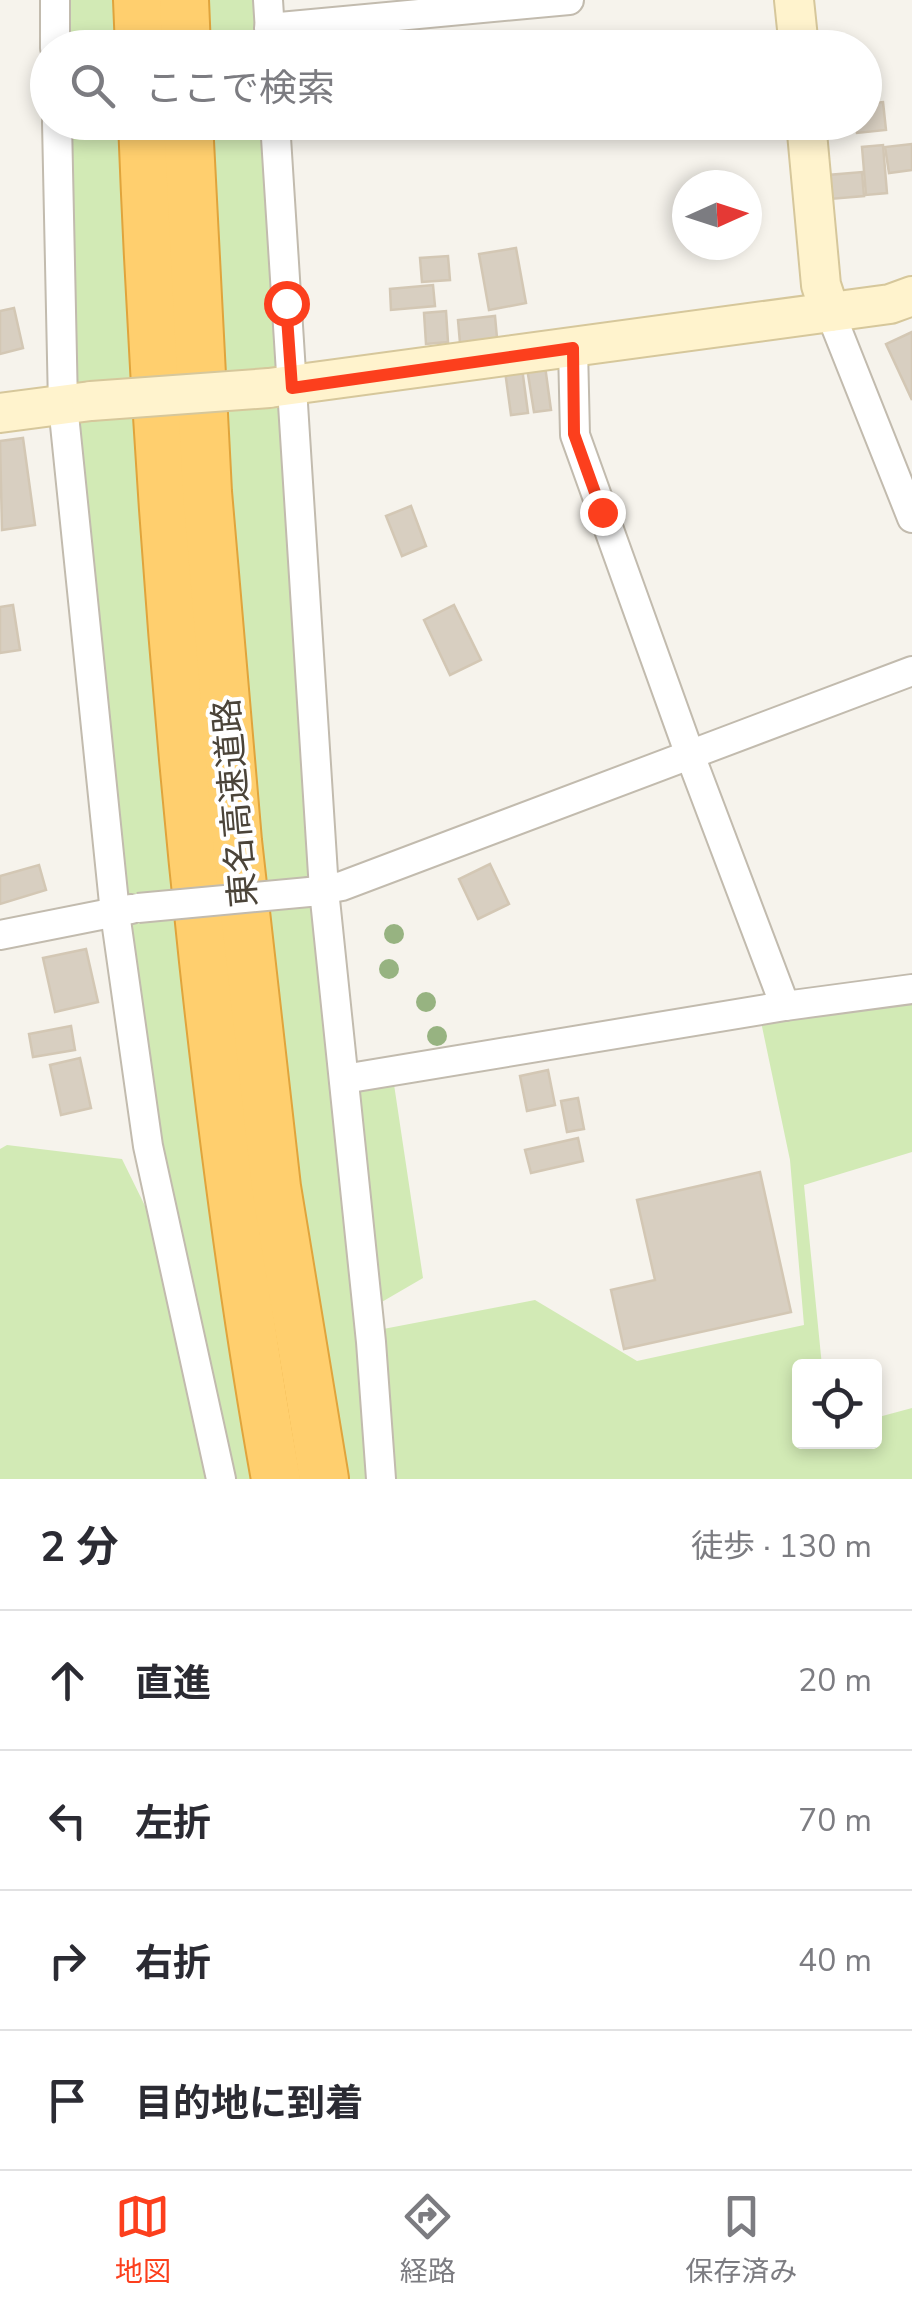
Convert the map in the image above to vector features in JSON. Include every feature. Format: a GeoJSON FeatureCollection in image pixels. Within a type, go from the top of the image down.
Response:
{"type":"FeatureCollection","features":[{"type":"Feature","properties":{"kind":"highway"},"geometry":{"type":"LineString","coordinates":[[138,0],[139,30]]}},
{"type":"Feature","properties":{"kind":"highway"},"geometry":{"type":"LineString","coordinates":[[184,0],[185,30]]}},
{"type":"Feature","properties":{"kind":"highway","name":"東名高速道路"},"geometry":{"type":"LineString","coordinates":[[144,140],[162,494],[192,847],[230,1191],[276,1479]]}},
{"type":"Feature","properties":{"kind":"highway","name":"東名高速道路"},"geometry":{"type":"LineString","coordinates":[[189,140],[207,492],[237,841],[276,1187],[324,1479]]}},
{"type":"Feature","properties":{"kind":"street"},"geometry":{"type":"LineString","coordinates":[[54,0],[55,30]]}},
{"type":"Feature","properties":{"kind":"street"},"geometry":{"type":"LineString","coordinates":[[270,25],[466,5],[569,0]]}},
{"type":"Feature","properties":{"kind":"street"},"geometry":{"type":"LineString","coordinates":[[794,0],[797,30]]}},
{"type":"Feature","properties":{"kind":"street"},"geometry":{"type":"LineString","coordinates":[[58,140],[77,403],[148,1146],[221,1479]]}},
{"type":"Feature","properties":{"kind":"street"},"geometry":{"type":"LineString","coordinates":[[275,140],[280,388],[317,891],[344,1079],[381,1479]]}},
{"type":"Feature","properties":{"kind":"street"},"geometry":{"type":"LineString","coordinates":[[808,140],[821,285],[912,518]]}},
{"type":"Feature","properties":{"kind":"street"},"geometry":{"type":"LineString","coordinates":[[0,413],[77,403],[280,388],[890,304],[912,296]]}},
{"type":"Feature","properties":{"kind":"street"},"geometry":{"type":"LineString","coordinates":[[573,348],[574,434],[786,1006]]}},
{"type":"Feature","properties":{"kind":"street"},"geometry":{"type":"LineString","coordinates":[[0,934],[126,910],[342,886],[912,671]]}},
{"type":"Feature","properties":{"kind":"street"},"geometry":{"type":"LineString","coordinates":[[344,1079],[912,989]]}},
{"type":"Feature","properties":{"kind":"green space"},"geometry":{"type":"Polygon","coordinates":[[[48,0],[122,0],[123,30],[49,30],[48,0]]]}},
{"type":"Feature","properties":{"kind":"green space"},"geometry":{"type":"Polygon","coordinates":[[[205,0],[271,0],[273,30],[206,30],[205,0]]]}},
{"type":"Feature","properties":{"kind":"green space"},"geometry":{"type":"Polygon","coordinates":[[[54,140],[128,140],[275,1479],[0,1479],[0,1149],[7,1145],[122,1159],[147,1210],[120,954],[54,140]]]}},
{"type":"Feature","properties":{"kind":"green space"},"geometry":{"type":"Polygon","coordinates":[[[209,140],[279,140],[343,1078],[392,1071],[423,1278],[368,1310],[379,1479],[339,1479],[284,1116],[238,646],[209,140]]]}},
{"type":"Feature","properties":{"kind":"green space"},"geometry":{"type":"Polygon","coordinates":[[[912,989],[912,1152],[804,1185],[821,1359],[792,1359],[792,1449],[882,1449],[882,1416],[912,1408],[912,1479],[389,1479],[378,1330],[535,1300],[637,1361],[804,1325],[790,1160],[760,1017],[912,989]]]}},
{"type":"Feature","properties":{"kind":"building"},"geometry":{"type":"Polygon","coordinates":[[[882,102],[886,130],[882,130],[882,102]]]}},
{"type":"Feature","properties":{"kind":"building"},"geometry":{"type":"Polygon","coordinates":[[[912,144],[912,170],[889,173],[885,147],[912,144]]]}},
{"type":"Feature","properties":{"kind":"building"},"geometry":{"type":"Polygon","coordinates":[[[883,145],[887,193],[866,195],[862,147],[883,145]]]}},
{"type":"Feature","properties":{"kind":"building"},"geometry":{"type":"Polygon","coordinates":[[[862,172],[864,196],[830,199],[828,175],[862,172]]]}},
{"type":"Feature","properties":{"kind":"building"},"geometry":{"type":"Polygon","coordinates":[[[516,248],[526,303],[489,310],[479,254],[516,248]]]}},
{"type":"Feature","properties":{"kind":"building"},"geometry":{"type":"Polygon","coordinates":[[[448,256],[450,280],[422,282],[420,258],[448,256]]]}},
{"type":"Feature","properties":{"kind":"building"},"geometry":{"type":"Polygon","coordinates":[[[433,285],[435,306],[391,310],[390,289],[433,285]]]}},
{"type":"Feature","properties":{"kind":"building"},"geometry":{"type":"Polygon","coordinates":[[[14,308],[23,348],[0,354],[0,311],[14,308]]]}},
{"type":"Feature","properties":{"kind":"building"},"geometry":{"type":"Polygon","coordinates":[[[446,311],[448,342],[426,344],[424,313],[446,311]]]}},
{"type":"Feature","properties":{"kind":"building"},"geometry":{"type":"Polygon","coordinates":[[[495,316],[497,338],[460,343],[458,320],[495,316]]]}},
{"type":"Feature","properties":{"kind":"building"},"geometry":{"type":"Polygon","coordinates":[[[912,332],[912,400],[886,344],[912,332]]]}},
{"type":"Feature","properties":{"kind":"building"},"geometry":{"type":"Polygon","coordinates":[[[545,366],[551,410],[534,412],[527,368],[545,366]]]}},
{"type":"Feature","properties":{"kind":"building"},"geometry":{"type":"Polygon","coordinates":[[[522,368],[528,413],[511,415],[505,371],[522,368]]]}},
{"type":"Feature","properties":{"kind":"building"},"geometry":{"type":"Polygon","coordinates":[[[23,438],[35,525],[2,530],[0,441],[23,438]]]}},
{"type":"Feature","properties":{"kind":"building"},"geometry":{"type":"Polygon","coordinates":[[[411,506],[426,546],[402,556],[386,516],[411,506]]]}},
{"type":"Feature","properties":{"kind":"building"},"geometry":{"type":"Polygon","coordinates":[[[13,605],[20,650],[0,653],[0,607],[13,605]]]}},
{"type":"Feature","properties":{"kind":"building"},"geometry":{"type":"Polygon","coordinates":[[[454,605],[481,660],[450,675],[424,620],[454,605]]]}},
{"type":"Feature","properties":{"kind":"building"},"geometry":{"type":"Polygon","coordinates":[[[490,864],[509,904],[478,919],[459,879],[490,864]]]}},
{"type":"Feature","properties":{"kind":"building"},"geometry":{"type":"Polygon","coordinates":[[[39,865],[46,890],[0,904],[0,876],[39,865]]]}},
{"type":"Feature","properties":{"kind":"building"},"geometry":{"type":"Polygon","coordinates":[[[86,949],[98,1002],[55,1012],[43,958],[86,949]]]}},
{"type":"Feature","properties":{"kind":"building"},"geometry":{"type":"Polygon","coordinates":[[[71,1026],[75,1050],[33,1057],[29,1034],[71,1026]]]}},
{"type":"Feature","properties":{"kind":"building"},"geometry":{"type":"Polygon","coordinates":[[[80,1058],[91,1108],[61,1115],[50,1065],[80,1058]]]}},
{"type":"Feature","properties":{"kind":"building"},"geometry":{"type":"Polygon","coordinates":[[[548,1070],[555,1105],[527,1111],[520,1076],[548,1070]]]}},
{"type":"Feature","properties":{"kind":"building"},"geometry":{"type":"Polygon","coordinates":[[[578,1098],[584,1129],[567,1132],[561,1101],[578,1098]]]}},
{"type":"Feature","properties":{"kind":"building"},"geometry":{"type":"Polygon","coordinates":[[[578,1138],[583,1161],[531,1173],[525,1150],[578,1138]]]}},
{"type":"Feature","properties":{"kind":"building"},"geometry":{"type":"Polygon","coordinates":[[[760,1172],[791,1312],[624,1349],[611,1290],[655,1280],[637,1200],[760,1172]]]}},
{"type":"Feature","properties":{"kind":"route"},"geometry":{"type":"LineString","coordinates":[[286,303],[292,388],[573,348],[574,434],[602,512]]}}]}
